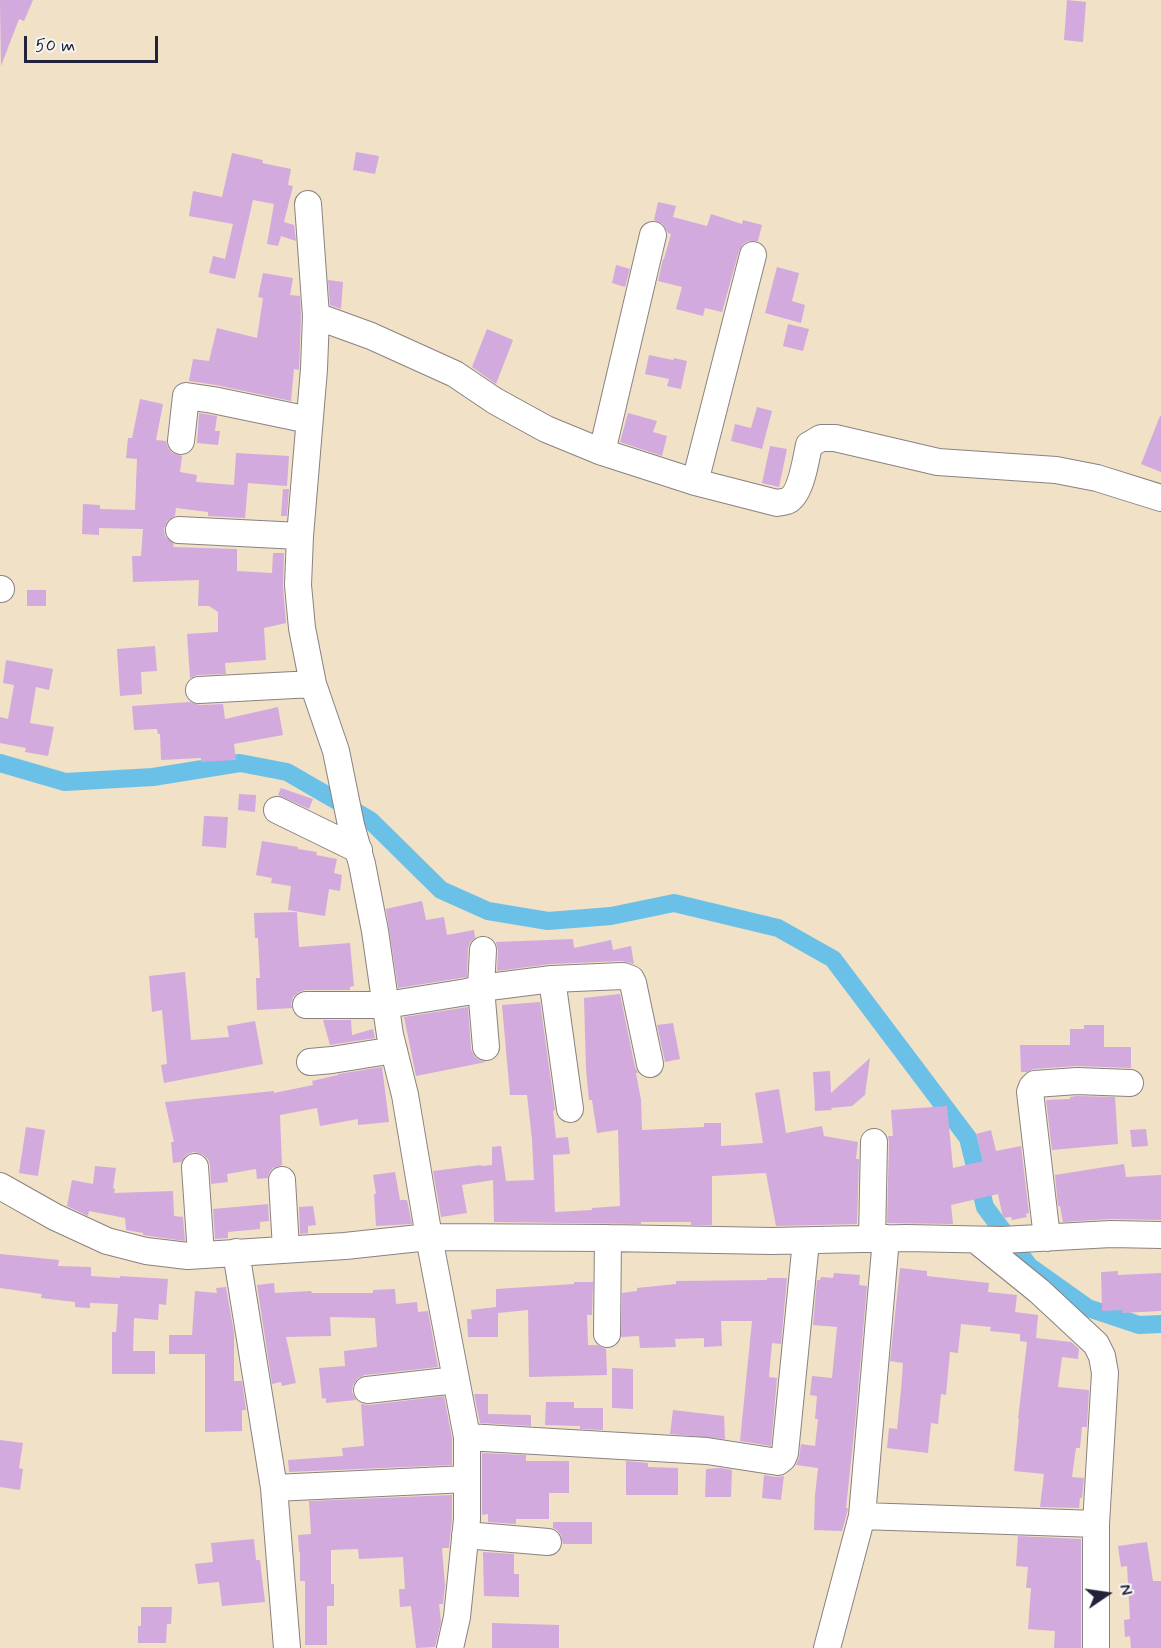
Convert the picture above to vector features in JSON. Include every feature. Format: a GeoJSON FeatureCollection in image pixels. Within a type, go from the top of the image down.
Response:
{"type":"FeatureCollection","features":[{"type":"Feature","properties":{"kind":"street"},"geometry":{"type":"LineString","coordinates":[[308,204],[316,316],[314,369],[300,536],[298,585],[302,628],[313,684],[336,751],[351,825],[359,850],[375,931],[390,1035],[405,1095],[466,1437],[465,1535],[457,1617],[450,1648]]}},
{"type":"Feature","properties":{"kind":"street"},"geometry":{"type":"LineString","coordinates":[[602,452],[653,235]]}},
{"type":"Feature","properties":{"kind":"street"},"geometry":{"type":"LineString","coordinates":[[695,482],[753,255]]}},
{"type":"Feature","properties":{"kind":"street"},"geometry":{"type":"LineString","coordinates":[[316,316],[371,336],[455,374],[495,401],[546,429],[602,452],[695,482],[777,503],[788,501],[794,496],[800,483],[809,445],[821,438],[835,438],[938,462],[1056,470],[1097,478],[1161,498]]}},
{"type":"Feature","properties":{"kind":"street"},"geometry":{"type":"LineString","coordinates":[[181,441],[186,396],[213,399],[309,420]]}},
{"type":"Feature","properties":{"kind":"street"},"geometry":{"type":"LineString","coordinates":[[179,530],[300,536]]}},
{"type":"Feature","properties":{"kind":"street"},"geometry":{"type":"LineString","coordinates":[[199,690],[313,684]]}},
{"type":"Feature","properties":{"kind":"street"},"geometry":{"type":"LineString","coordinates":[[277,810],[359,850]]}},
{"type":"Feature","properties":{"kind":"street"},"geometry":{"type":"LineString","coordinates":[[483,950],[481,988],[486,1047]]}},
{"type":"Feature","properties":{"kind":"street"},"geometry":{"type":"LineString","coordinates":[[306,1005],[386,1005],[481,988],[552,979],[623,976],[631,979],[650,1064]]}},
{"type":"Feature","properties":{"kind":"street"},"geometry":{"type":"LineString","coordinates":[[552,979],[570,1108]]}},
{"type":"Feature","properties":{"kind":"street"},"geometry":{"type":"LineString","coordinates":[[310,1062],[394,1050]]}},
{"type":"Feature","properties":{"kind":"street"},"geometry":{"type":"LineString","coordinates":[[1040,1238],[1030,1092],[1032,1087],[1035,1084],[1077,1081],[1130,1083]]}},
{"type":"Feature","properties":{"kind":"street"},"geometry":{"type":"LineString","coordinates":[[827,1648],[862,1516],[879,1239],[874,1142]]}},
{"type":"Feature","properties":{"kind":"street"},"geometry":{"type":"LineString","coordinates":[[195,1167],[201,1255]]}},
{"type":"Feature","properties":{"kind":"street"},"geometry":{"type":"LineString","coordinates":[[282,1180],[286,1249]]}},
{"type":"Feature","properties":{"kind":"street"},"geometry":{"type":"LineString","coordinates":[[0,1186],[55,1217],[107,1241],[146,1251],[188,1256],[345,1246],[429,1237],[772,1242],[879,1239],[1002,1240],[1111,1234],[1161,1235]]}},
{"type":"Feature","properties":{"kind":"street"},"geometry":{"type":"LineString","coordinates":[[607,1334],[608,1238]]}},
{"type":"Feature","properties":{"kind":"street"},"geometry":{"type":"LineString","coordinates":[[976,1240],[1040,1291],[1096,1344],[1102,1356],[1105,1373],[1096,1524],[1096,1648]]}},
{"type":"Feature","properties":{"kind":"street"},"geometry":{"type":"LineString","coordinates":[[466,1437],[706,1451],[778,1462],[785,1454],[806,1241]]}},
{"type":"Feature","properties":{"kind":"street"},"geometry":{"type":"LineString","coordinates":[[236,1252],[274,1488],[287,1648]]}},
{"type":"Feature","properties":{"kind":"street"},"geometry":{"type":"LineString","coordinates":[[367,1390],[456,1380]]}},
{"type":"Feature","properties":{"kind":"street"},"geometry":{"type":"LineString","coordinates":[[274,1488],[467,1479]]}},
{"type":"Feature","properties":{"kind":"street"},"geometry":{"type":"LineString","coordinates":[[862,1516],[1096,1524]]}},
{"type":"Feature","properties":{"kind":"street"},"geometry":{"type":"LineString","coordinates":[[465,1535],[549,1542]]}},
{"type":"Feature","properties":{"kind":"building"},"geometry":{"type":"Polygon","coordinates":[[[0,0],[33,0],[24,21],[19,19],[1,66],[0,0]]]}},
{"type":"Feature","properties":{"kind":"building"},"geometry":{"type":"Polygon","coordinates":[[[1067,0],[1086,2],[1083,42],[1064,40],[1067,0]]]}},
{"type":"Feature","properties":{"kind":"building"},"geometry":{"type":"Polygon","coordinates":[[[356,152],[379,156],[375,174],[353,170],[356,152]]]}},
{"type":"Feature","properties":{"kind":"building"},"geometry":{"type":"Polygon","coordinates":[[[232,153],[291,169],[288,185],[293,186],[284,222],[294,225],[296,241],[281,236],[278,246],[267,244],[274,204],[253,200],[235,279],[209,273],[213,256],[225,259],[233,224],[189,216],[193,191],[222,197],[232,153]]]}},
{"type":"Feature","properties":{"kind":"building"},"geometry":{"type":"Polygon","coordinates":[[[658,202],[676,206],[673,217],[707,226],[711,214],[742,224],[743,220],[762,225],[758,241],[748,241],[739,251],[722,312],[705,308],[703,316],[676,309],[682,287],[658,281],[671,234],[663,224],[654,220],[658,202]]]}},
{"type":"Feature","properties":{"kind":"building"},"geometry":{"type":"Polygon","coordinates":[[[616,265],[630,269],[625,287],[612,283],[616,265]]]}},
{"type":"Feature","properties":{"kind":"building"},"geometry":{"type":"Polygon","coordinates":[[[777,267],[799,273],[792,301],[805,305],[801,323],[765,313],[777,267]]]}},
{"type":"Feature","properties":{"kind":"building"},"geometry":{"type":"Polygon","coordinates":[[[263,273],[293,278],[290,295],[300,296],[299,370],[294,369],[291,401],[189,381],[193,359],[209,361],[217,328],[257,338],[263,298],[258,297],[263,273]]]}},
{"type":"Feature","properties":{"kind":"building"},"geometry":{"type":"Polygon","coordinates":[[[328,280],[343,282],[341,309],[330,305],[328,280]]]}},
{"type":"Feature","properties":{"kind":"building"},"geometry":{"type":"Polygon","coordinates":[[[788,324],[809,329],[803,351],[783,346],[788,324]]]}},
{"type":"Feature","properties":{"kind":"building"},"geometry":{"type":"Polygon","coordinates":[[[487,329],[513,340],[496,384],[472,367],[487,329]]]}},
{"type":"Feature","properties":{"kind":"building"},"geometry":{"type":"Polygon","coordinates":[[[649,355],[687,361],[681,389],[667,386],[669,379],[645,374],[649,355]]]}},
{"type":"Feature","properties":{"kind":"building"},"geometry":{"type":"Polygon","coordinates":[[[140,399],[163,404],[156,440],[166,441],[172,453],[182,456],[180,472],[197,475],[196,482],[234,485],[236,453],[289,456],[287,486],[248,483],[245,518],[208,516],[208,512],[176,508],[175,516],[167,521],[164,529],[165,536],[174,544],[173,547],[237,549],[237,571],[272,573],[273,553],[284,553],[283,586],[286,623],[264,628],[266,660],[225,663],[226,674],[198,675],[190,678],[187,634],[218,632],[218,612],[209,606],[198,606],[199,580],[133,582],[132,556],[141,556],[143,529],[99,528],[99,535],[82,534],[83,504],[100,505],[100,509],[135,510],[137,459],[126,458],[128,438],[132,438],[140,399]]]}},
{"type":"Feature","properties":{"kind":"building"},"geometry":{"type":"Polygon","coordinates":[[[757,407],[772,411],[762,449],[731,441],[735,424],[751,428],[757,407]]]}},
{"type":"Feature","properties":{"kind":"building"},"geometry":{"type":"Polygon","coordinates":[[[199,413],[217,416],[215,431],[220,431],[218,445],[197,443],[199,413]]]}},
{"type":"Feature","properties":{"kind":"building"},"geometry":{"type":"Polygon","coordinates":[[[628,413],[657,421],[653,432],[667,436],[662,456],[620,442],[628,413]]]}},
{"type":"Feature","properties":{"kind":"building"},"geometry":{"type":"Polygon","coordinates":[[[1161,416],[1161,472],[1141,464],[1161,416]]]}},
{"type":"Feature","properties":{"kind":"building"},"geometry":{"type":"Polygon","coordinates":[[[770,446],[787,449],[779,487],[762,483],[770,446]]]}},
{"type":"Feature","properties":{"kind":"building"},"geometry":{"type":"Polygon","coordinates":[[[283,489],[289,489],[287,516],[281,516],[283,489]]]}},
{"type":"Feature","properties":{"kind":"building"},"geometry":{"type":"Polygon","coordinates":[[[27,590],[46,590],[46,606],[27,606],[27,590]]]}},
{"type":"Feature","properties":{"kind":"building"},"geometry":{"type":"Polygon","coordinates":[[[155,646],[157,671],[141,672],[142,694],[120,696],[117,649],[155,646]]]}},
{"type":"Feature","properties":{"kind":"building"},"geometry":{"type":"Polygon","coordinates":[[[6,660],[53,669],[49,690],[36,687],[30,723],[54,727],[48,756],[25,752],[26,748],[0,743],[0,717],[8,719],[14,685],[3,683],[6,660]]]}},
{"type":"Feature","properties":{"kind":"building"},"geometry":{"type":"Polygon","coordinates":[[[190,702],[200,705],[223,704],[225,719],[278,707],[283,735],[234,744],[236,760],[201,762],[201,758],[161,760],[160,734],[157,729],[134,730],[132,706],[190,702]]]}},
{"type":"Feature","properties":{"kind":"building"},"geometry":{"type":"Polygon","coordinates":[[[281,788],[313,799],[309,809],[278,795],[281,788]]]}},
{"type":"Feature","properties":{"kind":"building"},"geometry":{"type":"Polygon","coordinates":[[[239,794],[256,795],[255,812],[238,810],[239,794]]]}},
{"type":"Feature","properties":{"kind":"building"},"geometry":{"type":"Polygon","coordinates":[[[204,816],[228,817],[226,848],[202,846],[204,816]]]}},
{"type":"Feature","properties":{"kind":"building"},"geometry":{"type":"Polygon","coordinates":[[[262,841],[298,847],[298,849],[317,852],[316,855],[337,859],[334,873],[342,875],[340,891],[329,889],[325,916],[288,910],[291,886],[271,883],[272,878],[256,875],[262,841]]]}},
{"type":"Feature","properties":{"kind":"building"},"geometry":{"type":"Polygon","coordinates":[[[422,901],[426,920],[444,917],[447,935],[474,930],[475,938],[470,942],[468,949],[467,977],[398,988],[386,909],[422,901]]]}},
{"type":"Feature","properties":{"kind":"building"},"geometry":{"type":"Polygon","coordinates":[[[297,912],[299,947],[350,943],[354,986],[350,987],[350,990],[305,990],[293,997],[292,1008],[257,1010],[256,978],[260,978],[254,913],[297,912]]]}},
{"type":"Feature","properties":{"kind":"building"},"geometry":{"type":"Polygon","coordinates":[[[573,939],[574,948],[611,940],[613,950],[631,946],[634,964],[622,961],[551,964],[497,971],[496,942],[573,939]]]}},
{"type":"Feature","properties":{"kind":"building"},"geometry":{"type":"Polygon","coordinates":[[[185,972],[191,1040],[229,1037],[227,1026],[255,1021],[263,1064],[164,1083],[161,1065],[167,1064],[162,1010],[152,1012],[149,976],[185,972]]]}},
{"type":"Feature","properties":{"kind":"building"},"geometry":{"type":"Polygon","coordinates":[[[620,994],[638,1073],[636,1073],[641,1100],[642,1130],[704,1127],[704,1123],[721,1123],[721,1146],[763,1143],[755,1093],[779,1089],[786,1133],[822,1126],[824,1136],[858,1142],[857,1224],[776,1226],[766,1173],[712,1176],[712,1225],[691,1225],[691,1222],[641,1222],[641,1224],[494,1222],[493,1180],[462,1185],[467,1213],[441,1217],[433,1171],[492,1165],[492,1147],[501,1146],[506,1181],[534,1180],[527,1095],[510,1095],[502,1005],[540,1002],[555,1110],[553,1111],[556,1138],[568,1137],[570,1154],[553,1155],[555,1212],[620,1206],[618,1130],[597,1133],[592,1100],[589,1100],[584,998],[620,994]]]}},
{"type":"Feature","properties":{"kind":"building"},"geometry":{"type":"Polygon","coordinates":[[[468,1007],[471,1049],[474,1056],[486,1062],[416,1076],[404,1017],[468,1007]]]}},
{"type":"Feature","properties":{"kind":"building"},"geometry":{"type":"Polygon","coordinates":[[[323,1020],[351,1020],[352,1035],[373,1029],[375,1038],[330,1045],[323,1020]]]}},
{"type":"Feature","properties":{"kind":"building"},"geometry":{"type":"Polygon","coordinates":[[[673,1023],[680,1059],[665,1062],[657,1025],[673,1023]]]}},
{"type":"Feature","properties":{"kind":"building"},"geometry":{"type":"Polygon","coordinates":[[[1084,1025],[1104,1025],[1104,1047],[1131,1047],[1131,1068],[1076,1066],[1021,1072],[1020,1045],[1070,1045],[1070,1029],[1084,1029],[1084,1025]]]}},
{"type":"Feature","properties":{"kind":"building"},"geometry":{"type":"Polygon","coordinates":[[[870,1058],[865,1095],[852,1106],[815,1111],[813,1072],[830,1071],[831,1093],[870,1058]]]}},
{"type":"Feature","properties":{"kind":"building"},"geometry":{"type":"Polygon","coordinates":[[[382,1067],[389,1122],[358,1125],[358,1119],[320,1126],[317,1108],[280,1115],[282,1165],[273,1168],[268,1178],[257,1179],[256,1169],[227,1174],[228,1182],[211,1184],[210,1165],[208,1159],[202,1154],[193,1152],[186,1155],[181,1162],[173,1163],[171,1142],[174,1142],[165,1102],[274,1091],[274,1093],[313,1085],[312,1081],[338,1074],[382,1067]]]}},
{"type":"Feature","properties":{"kind":"building"},"geometry":{"type":"Polygon","coordinates":[[[1070,1097],[1115,1097],[1118,1144],[1052,1150],[1046,1100],[1070,1099],[1070,1097]]]}},
{"type":"Feature","properties":{"kind":"building"},"geometry":{"type":"Polygon","coordinates":[[[947,1106],[953,1168],[983,1161],[976,1134],[991,1130],[996,1151],[1021,1146],[1029,1213],[1026,1214],[1027,1217],[1012,1220],[1011,1217],[1003,1218],[998,1194],[951,1205],[953,1224],[887,1223],[888,1136],[893,1136],[891,1110],[947,1106]]]}},
{"type":"Feature","properties":{"kind":"building"},"geometry":{"type":"Polygon","coordinates":[[[26,1127],[45,1130],[38,1176],[19,1173],[26,1127]]]}},
{"type":"Feature","properties":{"kind":"building"},"geometry":{"type":"Polygon","coordinates":[[[1146,1129],[1148,1146],[1132,1147],[1130,1130],[1146,1129]]]}},
{"type":"Feature","properties":{"kind":"building"},"geometry":{"type":"Polygon","coordinates":[[[1124,1164],[1126,1177],[1161,1175],[1161,1220],[1110,1219],[1063,1222],[1060,1206],[1058,1206],[1055,1175],[1124,1164]]]}},
{"type":"Feature","properties":{"kind":"building"},"geometry":{"type":"Polygon","coordinates":[[[95,1166],[116,1168],[114,1193],[173,1191],[174,1216],[183,1217],[185,1241],[126,1230],[125,1218],[89,1211],[88,1216],[67,1206],[72,1180],[93,1184],[95,1166]]]}},
{"type":"Feature","properties":{"kind":"building"},"geometry":{"type":"Polygon","coordinates":[[[395,1172],[400,1200],[407,1200],[412,1224],[376,1226],[374,1194],[376,1194],[373,1175],[395,1172]]]}},
{"type":"Feature","properties":{"kind":"building"},"geometry":{"type":"Polygon","coordinates":[[[268,1204],[269,1221],[260,1222],[260,1229],[228,1232],[228,1238],[215,1239],[213,1209],[268,1204]]]}},
{"type":"Feature","properties":{"kind":"building"},"geometry":{"type":"Polygon","coordinates":[[[313,1206],[316,1225],[308,1226],[308,1233],[300,1234],[299,1207],[313,1206]]]}},
{"type":"Feature","properties":{"kind":"building"},"geometry":{"type":"Polygon","coordinates":[[[0,1254],[59,1260],[58,1266],[91,1267],[91,1276],[168,1279],[166,1305],[159,1304],[158,1320],[134,1318],[133,1351],[155,1351],[155,1374],[112,1374],[112,1332],[116,1332],[118,1304],[90,1303],[90,1308],[75,1307],[75,1302],[41,1298],[42,1294],[0,1288],[0,1254]]]}},
{"type":"Feature","properties":{"kind":"building"},"geometry":{"type":"Polygon","coordinates":[[[900,1268],[927,1271],[927,1276],[989,1283],[988,1292],[1017,1295],[1015,1312],[1038,1315],[1036,1338],[1071,1342],[1079,1349],[1078,1359],[1062,1357],[1058,1387],[1089,1390],[1087,1427],[1082,1427],[1080,1448],[1076,1448],[1072,1477],[1084,1478],[1079,1508],[1040,1507],[1044,1474],[1014,1471],[1027,1342],[1020,1341],[1020,1334],[990,1331],[991,1327],[961,1324],[958,1353],[950,1352],[946,1395],[941,1394],[938,1424],[931,1423],[928,1453],[887,1448],[889,1428],[897,1429],[903,1363],[890,1361],[900,1268]]]}},
{"type":"Feature","properties":{"kind":"building"},"geometry":{"type":"Polygon","coordinates":[[[1118,1271],[1118,1275],[1161,1273],[1161,1311],[1122,1313],[1122,1310],[1102,1311],[1101,1272],[1118,1271]]]}},
{"type":"Feature","properties":{"kind":"building"},"geometry":{"type":"Polygon","coordinates":[[[834,1273],[860,1275],[859,1285],[867,1286],[846,1508],[848,1508],[842,1531],[814,1530],[818,1468],[796,1465],[801,1444],[815,1446],[818,1419],[815,1419],[817,1396],[810,1395],[812,1376],[832,1378],[837,1327],[813,1325],[817,1280],[821,1277],[833,1278],[834,1273]]]}},
{"type":"Feature","properties":{"kind":"building"},"geometry":{"type":"Polygon","coordinates":[[[767,1278],[787,1278],[781,1344],[772,1343],[769,1377],[777,1378],[771,1446],[740,1441],[752,1321],[721,1321],[722,1346],[704,1347],[704,1338],[675,1339],[676,1347],[640,1348],[639,1336],[621,1337],[622,1293],[637,1291],[637,1288],[676,1284],[676,1281],[767,1280],[767,1278]]]}},
{"type":"Feature","properties":{"kind":"building"},"geometry":{"type":"Polygon","coordinates":[[[574,1282],[593,1282],[592,1315],[587,1315],[588,1345],[597,1345],[606,1349],[607,1375],[529,1377],[528,1310],[498,1313],[498,1337],[468,1337],[467,1319],[472,1319],[471,1310],[496,1307],[496,1289],[574,1284],[574,1282]]]}},
{"type":"Feature","properties":{"kind":"building"},"geometry":{"type":"Polygon","coordinates":[[[274,1283],[275,1293],[311,1291],[312,1293],[373,1293],[373,1290],[395,1289],[396,1304],[417,1302],[418,1312],[428,1311],[438,1367],[365,1375],[358,1378],[353,1385],[352,1392],[356,1400],[326,1403],[326,1398],[322,1399],[319,1368],[345,1366],[344,1351],[377,1347],[375,1318],[330,1317],[331,1336],[286,1337],[296,1383],[282,1386],[281,1382],[272,1384],[257,1285],[274,1283]]]}},
{"type":"Feature","properties":{"kind":"building"},"geometry":{"type":"Polygon","coordinates":[[[226,1287],[234,1333],[234,1381],[242,1381],[246,1410],[242,1410],[242,1431],[205,1432],[205,1354],[169,1354],[169,1335],[192,1335],[195,1291],[217,1293],[216,1288],[226,1287]]]}},
{"type":"Feature","properties":{"kind":"building"},"geometry":{"type":"Polygon","coordinates":[[[612,1368],[633,1369],[633,1409],[612,1408],[612,1368]]]}},
{"type":"Feature","properties":{"kind":"building"},"geometry":{"type":"Polygon","coordinates":[[[474,1394],[488,1394],[488,1414],[531,1415],[531,1426],[480,1423],[474,1394]]]}},
{"type":"Feature","properties":{"kind":"building"},"geometry":{"type":"Polygon","coordinates":[[[444,1396],[452,1438],[452,1465],[289,1472],[288,1460],[343,1456],[342,1448],[364,1446],[361,1404],[444,1396]]]}},
{"type":"Feature","properties":{"kind":"building"},"geometry":{"type":"Polygon","coordinates":[[[546,1402],[574,1402],[574,1408],[603,1408],[603,1430],[580,1429],[580,1426],[545,1425],[546,1402]]]}},
{"type":"Feature","properties":{"kind":"building"},"geometry":{"type":"Polygon","coordinates":[[[673,1410],[724,1416],[725,1439],[670,1434],[673,1410]]]}},
{"type":"Feature","properties":{"kind":"building"},"geometry":{"type":"Polygon","coordinates":[[[0,1440],[23,1443],[19,1468],[23,1469],[20,1490],[0,1487],[0,1440]]]}},
{"type":"Feature","properties":{"kind":"building"},"geometry":{"type":"Polygon","coordinates":[[[482,1453],[526,1455],[526,1461],[569,1461],[569,1493],[549,1493],[549,1519],[516,1519],[516,1524],[488,1522],[488,1514],[482,1515],[482,1453]]]}},
{"type":"Feature","properties":{"kind":"building"},"geometry":{"type":"Polygon","coordinates":[[[626,1461],[648,1463],[648,1467],[678,1468],[678,1495],[626,1495],[626,1461]]]}},
{"type":"Feature","properties":{"kind":"building"},"geometry":{"type":"Polygon","coordinates":[[[706,1469],[732,1470],[731,1497],[705,1497],[706,1469]]]}},
{"type":"Feature","properties":{"kind":"building"},"geometry":{"type":"Polygon","coordinates":[[[764,1475],[784,1476],[781,1500],[762,1498],[764,1475]]]}},
{"type":"Feature","properties":{"kind":"building"},"geometry":{"type":"Polygon","coordinates":[[[452,1495],[449,1548],[442,1548],[445,1586],[443,1604],[439,1604],[441,1622],[435,1647],[416,1648],[411,1606],[400,1607],[399,1589],[405,1589],[403,1557],[359,1559],[358,1549],[331,1550],[331,1584],[334,1584],[334,1606],[327,1606],[327,1645],[305,1645],[305,1581],[300,1581],[298,1535],[311,1534],[309,1501],[452,1495]]]}},
{"type":"Feature","properties":{"kind":"building"},"geometry":{"type":"Polygon","coordinates":[[[553,1522],[592,1522],[592,1544],[563,1544],[561,1535],[553,1528],[553,1522]]]}},
{"type":"Feature","properties":{"kind":"building"},"geometry":{"type":"Polygon","coordinates":[[[1018,1536],[1081,1539],[1081,1648],[1054,1648],[1055,1631],[1028,1629],[1031,1588],[1026,1588],[1028,1567],[1016,1566],[1018,1536]]]}},
{"type":"Feature","properties":{"kind":"building"},"geometry":{"type":"Polygon","coordinates":[[[254,1539],[256,1560],[260,1560],[265,1602],[222,1606],[219,1582],[198,1584],[195,1564],[213,1562],[211,1543],[254,1539]]]}},
{"type":"Feature","properties":{"kind":"building"},"geometry":{"type":"Polygon","coordinates":[[[1147,1542],[1153,1581],[1161,1581],[1161,1648],[1131,1648],[1130,1636],[1125,1637],[1124,1620],[1130,1619],[1127,1566],[1121,1567],[1118,1546],[1147,1542]]]}},
{"type":"Feature","properties":{"kind":"building"},"geometry":{"type":"Polygon","coordinates":[[[483,1552],[514,1554],[514,1574],[519,1574],[519,1597],[484,1596],[483,1552]]]}},
{"type":"Feature","properties":{"kind":"building"},"geometry":{"type":"Polygon","coordinates":[[[141,1607],[172,1607],[171,1624],[167,1624],[166,1643],[138,1643],[141,1607]]]}},
{"type":"Feature","properties":{"kind":"building"},"geometry":{"type":"Polygon","coordinates":[[[492,1623],[559,1625],[559,1648],[492,1648],[492,1623]]]}},
{"type":"Feature","properties":{"kind":"waterway"},"geometry":{"type":"LineString","coordinates":[[0,763],[65,782],[153,777],[240,763],[287,772],[370,820],[441,890],[488,911],[548,921],[611,916],[674,903],[778,928],[833,959],[968,1138],[985,1207],[1029,1266],[1088,1308],[1139,1325],[1161,1324]]}}]}
